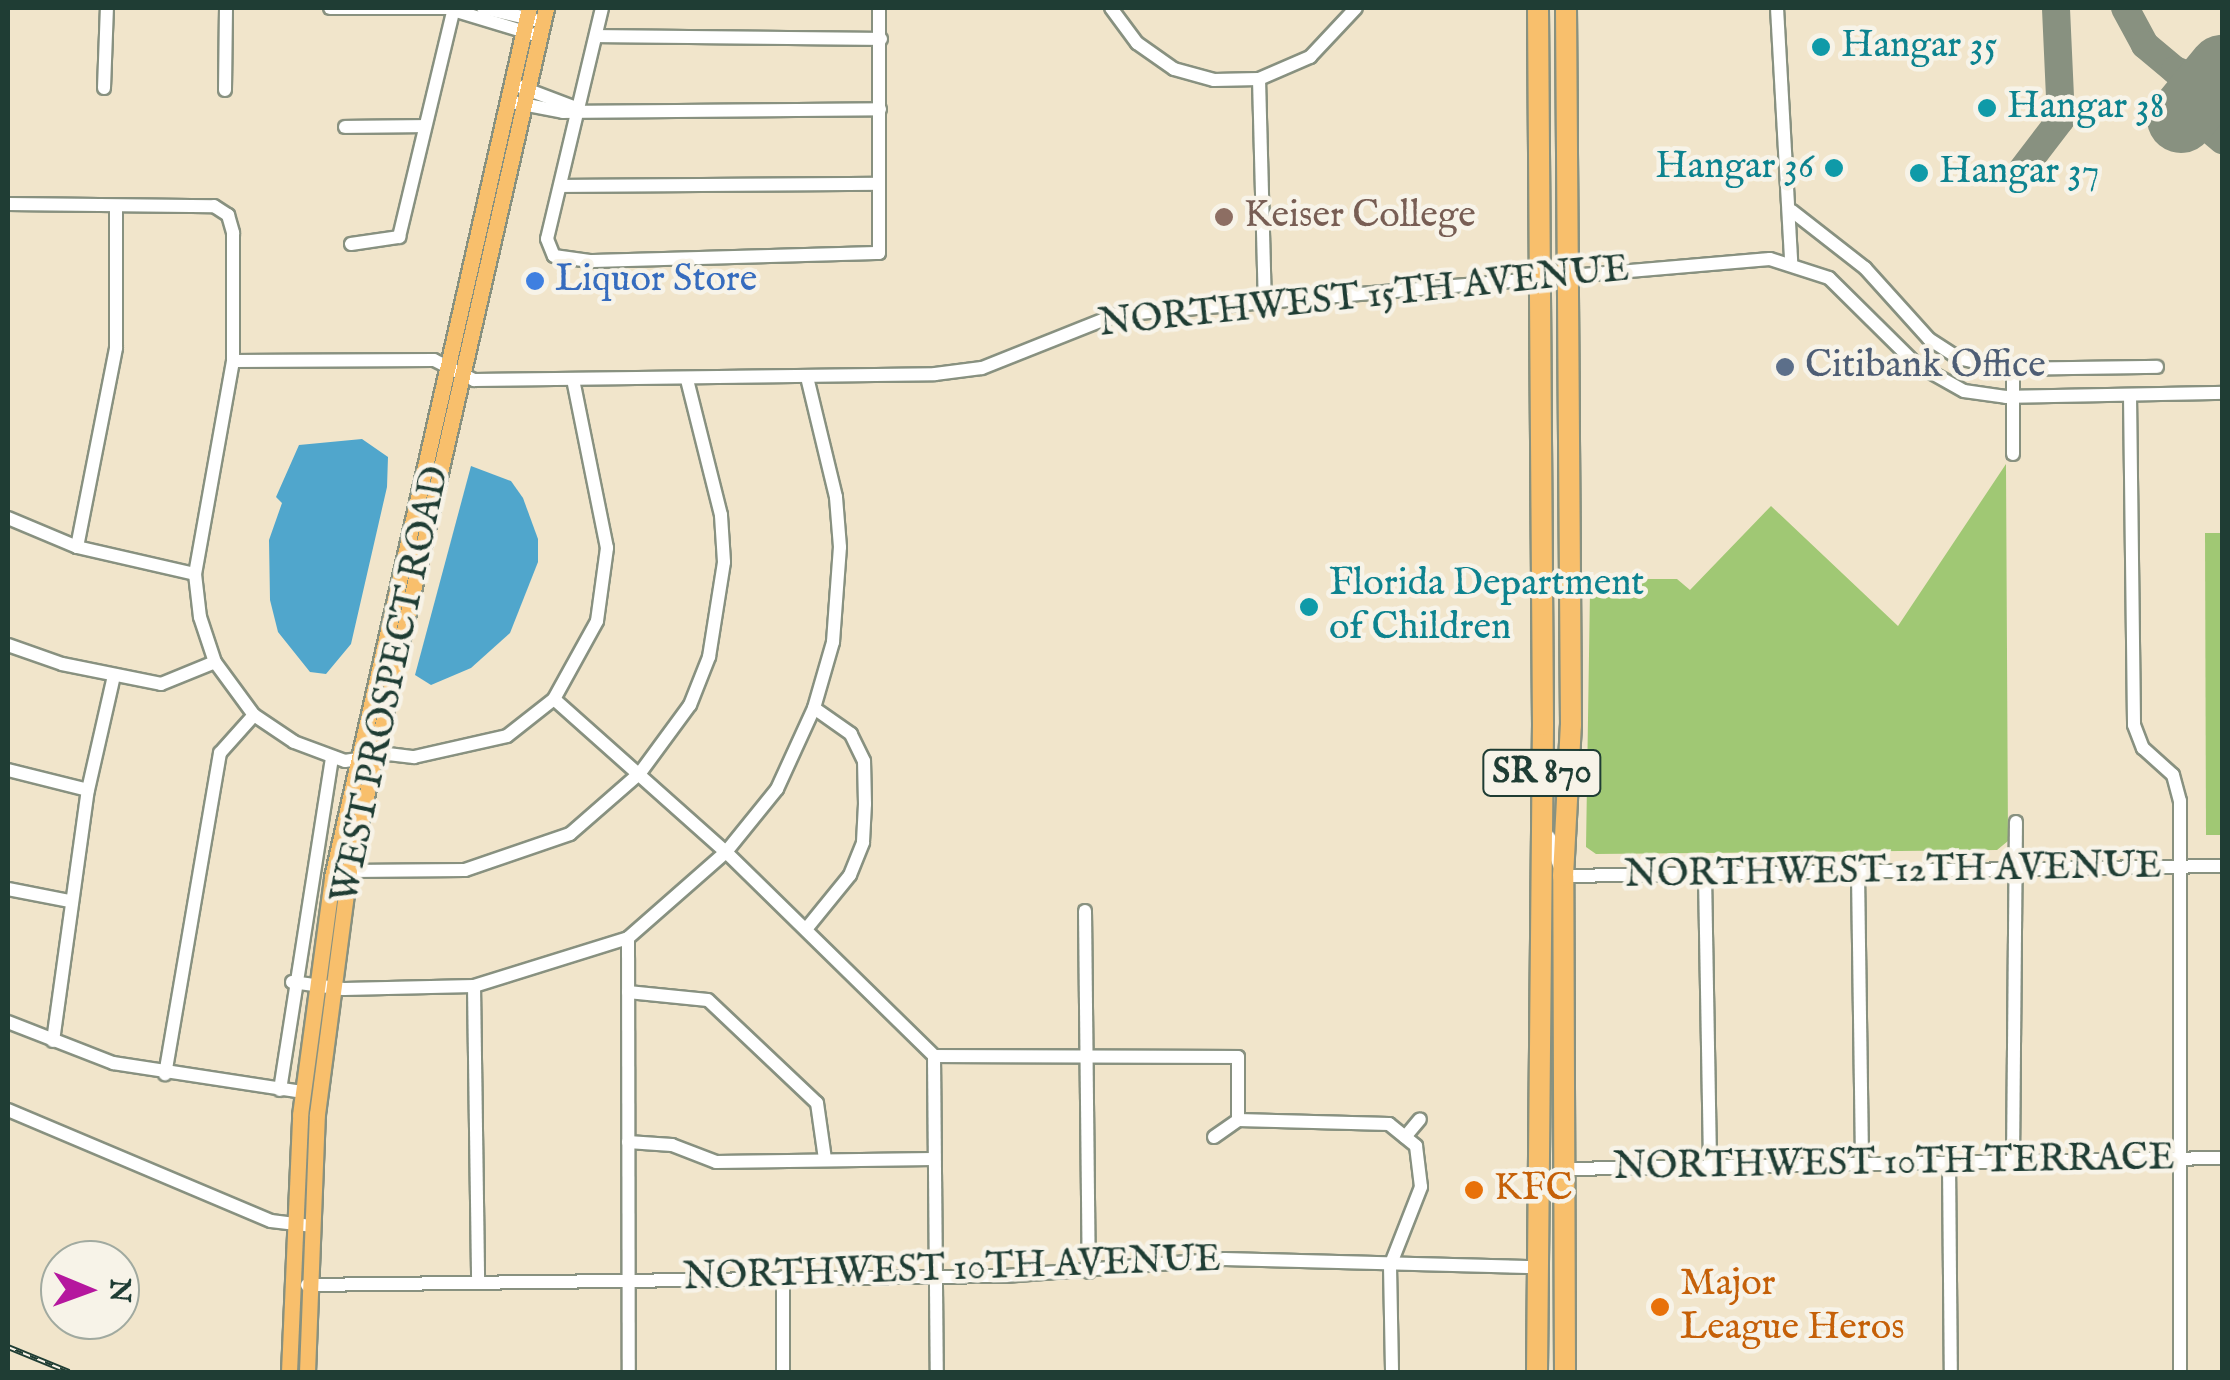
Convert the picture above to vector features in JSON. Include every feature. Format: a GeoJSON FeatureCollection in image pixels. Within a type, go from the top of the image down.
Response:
{"type":"FeatureCollection","features":[{"type":"Feature","properties":{"kind":"highway","name":"SR 870"},"geometry":{"type":"LineString","coordinates":[[1537,1372],[1542,757],[1538,8]]}},
{"type":"Feature","properties":{"kind":"highway"},"geometry":{"type":"LineString","coordinates":[[1555,8],[1566,53]]}},
{"type":"Feature","properties":{"kind":"highway","name":"SR 870"},"geometry":{"type":"LineString","coordinates":[[1565,1372],[1563,876],[1571,724],[1566,8]]}},
{"type":"Feature","properties":{"kind":"highway"},"geometry":{"type":"LineString","coordinates":[[1538,908],[1554,917],[1564,1074]]}},
{"type":"Feature","properties":{"kind":"main road","name":"WEST PROSPECT ROAD"},"geometry":{"type":"LineString","coordinates":[[307,1372],[307,1285],[301,1226],[302,1092],[356,759],[454,370],[535,20]]}},
{"type":"Feature","properties":{"kind":"main road","name":"WEST PROSPECT ROAD"},"geometry":{"type":"LineString","coordinates":[[289,1372],[322,987],[454,370]]}},
{"type":"Feature","properties":{"kind":"street"},"geometry":{"type":"LineString","coordinates":[[104,88],[107,8]]}},
{"type":"Feature","properties":{"kind":"street"},"geometry":{"type":"LineString","coordinates":[[224,90],[226,8]]}},
{"type":"Feature","properties":{"kind":"street"},"geometry":{"type":"LineString","coordinates":[[330,8],[456,8],[535,20]]}},
{"type":"Feature","properties":{"kind":"street"},"geometry":{"type":"LineString","coordinates":[[350,244],[399,237],[456,8]]}},
{"type":"Feature","properties":{"kind":"street"},"geometry":{"type":"LineString","coordinates":[[483,8],[535,20]]}},
{"type":"Feature","properties":{"kind":"street"},"geometry":{"type":"LineString","coordinates":[[602,8],[546,239],[554,256],[879,253],[880,8]]}},
{"type":"Feature","properties":{"kind":"street"},"geometry":{"type":"LineString","coordinates":[[1111,8],[1137,43],[1174,68],[1214,80],[1259,80],[1310,57],[1356,8]]}},
{"type":"Feature","properties":{"kind":"street"},"geometry":{"type":"LineString","coordinates":[[1777,8],[1792,211],[1791,262]]}},
{"type":"Feature","properties":{"kind":"street"},"geometry":{"type":"LineString","coordinates":[[596,36],[881,40]]}},
{"type":"Feature","properties":{"kind":"street"},"geometry":{"type":"LineString","coordinates":[[1259,80],[1265,300]]}},
{"type":"Feature","properties":{"kind":"street"},"geometry":{"type":"LineString","coordinates":[[518,95],[579,109],[880,110]]}},
{"type":"Feature","properties":{"kind":"street"},"geometry":{"type":"LineString","coordinates":[[345,128],[425,126]]}},
{"type":"Feature","properties":{"kind":"street"},"geometry":{"type":"LineString","coordinates":[[560,186],[879,184]]}},
{"type":"Feature","properties":{"kind":"street"},"geometry":{"type":"LineString","coordinates":[[8,204],[214,206],[228,215],[233,361],[196,574],[200,618],[215,662],[254,715],[332,757],[450,754],[507,736],[554,699],[597,621],[607,548],[573,380]]}},
{"type":"Feature","properties":{"kind":"street"},"geometry":{"type":"LineString","coordinates":[[77,548],[116,348],[116,206]]}},
{"type":"Feature","properties":{"kind":"street"},"geometry":{"type":"LineString","coordinates":[[1792,211],[1873,276],[1942,350],[1980,366],[2157,367]]}},
{"type":"Feature","properties":{"kind":"street","name":"NORTHWEST 15TH AVENUE"},"geometry":{"type":"LineString","coordinates":[[233,361],[428,360],[474,380],[688,380],[982,368],[1115,315],[1568,276],[1791,262],[1838,285],[1940,381],[2013,397],[2222,394]]}},
{"type":"Feature","properties":{"kind":"street"},"geometry":{"type":"LineString","coordinates":[[2013,368],[2013,454]]}},
{"type":"Feature","properties":{"kind":"street"},"geometry":{"type":"LineString","coordinates":[[292,982],[322,987],[474,986],[628,938],[726,852],[778,789],[814,708],[833,642],[840,546],[836,497],[807,377]]}},
{"type":"Feature","properties":{"kind":"street"},"geometry":{"type":"LineString","coordinates":[[349,872],[465,870],[521,856],[570,834],[640,773],[690,704],[721,604],[721,515],[688,380]]}},
{"type":"Feature","properties":{"kind":"street"},"geometry":{"type":"LineString","coordinates":[[2130,395],[2134,725],[2143,748],[2178,787],[2180,1372]]}},
{"type":"Feature","properties":{"kind":"street"},"geometry":{"type":"LineString","coordinates":[[8,518],[77,548],[196,574]]}},
{"type":"Feature","properties":{"kind":"street"},"geometry":{"type":"LineString","coordinates":[[8,645],[114,676],[161,684],[215,662]]}},
{"type":"Feature","properties":{"kind":"street"},"geometry":{"type":"LineString","coordinates":[[53,1041],[69,902],[88,790],[114,676]]}},
{"type":"Feature","properties":{"kind":"street"},"geometry":{"type":"LineString","coordinates":[[554,699],[807,928],[934,1056],[937,1372]]}},
{"type":"Feature","properties":{"kind":"street"},"geometry":{"type":"LineString","coordinates":[[807,928],[850,875],[863,842],[865,804],[864,761],[851,734],[814,708]]}},
{"type":"Feature","properties":{"kind":"street"},"geometry":{"type":"LineString","coordinates":[[165,1074],[220,753],[254,715]]}},
{"type":"Feature","properties":{"kind":"street"},"geometry":{"type":"LineString","coordinates":[[280,1090],[292,982],[332,757]]}},
{"type":"Feature","properties":{"kind":"street"},"geometry":{"type":"LineString","coordinates":[[1542,757],[1550,848],[1563,876]]}},
{"type":"Feature","properties":{"kind":"street"},"geometry":{"type":"LineString","coordinates":[[8,770],[88,790]]}},
{"type":"Feature","properties":{"kind":"street"},"geometry":{"type":"LineString","coordinates":[[2014,1162],[2016,822]]}},
{"type":"Feature","properties":{"kind":"street","name":"NORTHWEST 12TH AVENUE"},"geometry":{"type":"LineString","coordinates":[[1563,876],[2222,866]]}},
{"type":"Feature","properties":{"kind":"street"},"geometry":{"type":"LineString","coordinates":[[1858,873],[1862,1164]]}},
{"type":"Feature","properties":{"kind":"street"},"geometry":{"type":"LineString","coordinates":[[1705,875],[1710,1164]]}},
{"type":"Feature","properties":{"kind":"street"},"geometry":{"type":"LineString","coordinates":[[8,888],[69,902]]}},
{"type":"Feature","properties":{"kind":"street"},"geometry":{"type":"LineString","coordinates":[[1085,911],[1089,1272]]}},
{"type":"Feature","properties":{"kind":"street"},"geometry":{"type":"LineString","coordinates":[[628,938],[629,1372]]}},
{"type":"Feature","properties":{"kind":"street"},"geometry":{"type":"LineString","coordinates":[[474,986],[478,1282]]}},
{"type":"Feature","properties":{"kind":"street"},"geometry":{"type":"LineString","coordinates":[[628,992],[708,1000],[818,1103],[825,1159]]}},
{"type":"Feature","properties":{"kind":"street"},"geometry":{"type":"LineString","coordinates":[[8,1022],[53,1041],[165,1074],[302,1092]]}},
{"type":"Feature","properties":{"kind":"street"},"geometry":{"type":"LineString","coordinates":[[934,1056],[1238,1057],[1238,1120]]}},
{"type":"Feature","properties":{"kind":"street"},"geometry":{"type":"LineString","coordinates":[[8,1110],[301,1226]]}},
{"type":"Feature","properties":{"kind":"street"},"geometry":{"type":"LineString","coordinates":[[1404,1137],[1420,1118]]}},
{"type":"Feature","properties":{"kind":"street"},"geometry":{"type":"LineString","coordinates":[[1214,1137],[1238,1120],[1389,1124],[1404,1137],[1424,1168],[1390,1266],[1392,1372]]}},
{"type":"Feature","properties":{"kind":"street"},"geometry":{"type":"LineString","coordinates":[[628,1142],[672,1145],[716,1162],[934,1159]]}},
{"type":"Feature","properties":{"kind":"street","name":"NORTHWEST 10TH TERRACE"},"geometry":{"type":"LineString","coordinates":[[1565,1169],[2222,1158]]}},
{"type":"Feature","properties":{"kind":"street"},"geometry":{"type":"LineString","coordinates":[[1949,1163],[1951,1372]]}},
{"type":"Feature","properties":{"kind":"street","name":"NORTHWEST 10TH AVENUE"},"geometry":{"type":"LineString","coordinates":[[307,1285],[937,1277],[1089,1272],[1224,1259],[1390,1266],[1537,1266]]}},
{"type":"Feature","properties":{"kind":"street"},"geometry":{"type":"LineString","coordinates":[[782,1278],[783,1372]]}},
{"type":"Feature","properties":{"kind":"green space"},"geometry":{"type":"Polygon","coordinates":[[[2006,464],[2008,841],[1997,850],[1596,854],[1586,847],[1590,591],[1621,589],[1631,579],[1677,579],[1690,590],[1771,506],[1898,626],[2006,464]]]}},
{"type":"Feature","properties":{"kind":"green space"},"geometry":{"type":"Polygon","coordinates":[[[2205,533],[2222,533],[2222,835],[2206,835],[2205,533]]]}},
{"type":"Feature","properties":{"kind":"water"},"geometry":{"type":"Polygon","coordinates":[[[362,439],[388,457],[387,487],[351,644],[326,674],[310,672],[278,632],[270,600],[269,540],[282,503],[276,497],[299,445],[362,439]]]}},
{"type":"Feature","properties":{"kind":"water"},"geometry":{"type":"Polygon","coordinates":[[[471,466],[511,481],[523,498],[538,539],[538,562],[510,633],[471,668],[431,685],[415,675],[471,466]]]}},
{"type":"Feature","properties":{"kind":"taxiway"},"geometry":{"type":"LineString","coordinates":[[2022,170],[2061,119],[2056,8]]}},
{"type":"Feature","properties":{"kind":"taxiway"},"geometry":{"type":"LineString","coordinates":[[2125,8],[2145,45],[2175,70],[2191,76],[2222,67]]}},
{"type":"Feature","properties":{"kind":"taxiway"},"geometry":{"type":"LineString","coordinates":[[2188,111],[2222,140]]}},
{"type":"Feature","properties":{"kind":"runway"},"geometry":{"type":"LineString","coordinates":[[2181,119],[2222,69]]}},
{"type":"Feature","properties":{"kind":"railway"},"geometry":{"type":"LineString","coordinates":[[8,1347],[69,1372]]}},
{"type":"Feature","properties":{"kind":"place","name":"Hangar 35"},"geometry":{"type":"Point","coordinates":[1821,47]}},
{"type":"Feature","properties":{"kind":"place","name":"Hangar 38"},"geometry":{"type":"Point","coordinates":[1987,108]}},
{"type":"Feature","properties":{"kind":"place","name":"Hangar 36"},"geometry":{"type":"Point","coordinates":[1834,168]}},
{"type":"Feature","properties":{"kind":"place","name":"Hangar 37"},"geometry":{"type":"Point","coordinates":[1919,173]}},
{"type":"Feature","properties":{"kind":"place","name":"Keiser College"},"geometry":{"type":"Point","coordinates":[1224,217]}},
{"type":"Feature","properties":{"kind":"place","name":"Liquor Store"},"geometry":{"type":"Point","coordinates":[535,281]}},
{"type":"Feature","properties":{"kind":"place","name":"Citibank Office"},"geometry":{"type":"Point","coordinates":[1785,367]}},
{"type":"Feature","properties":{"kind":"place","name":"Florida Department of Children"},"geometry":{"type":"Point","coordinates":[1309,607]}},
{"type":"Feature","properties":{"kind":"place","name":"KFC"},"geometry":{"type":"Point","coordinates":[1474,1190]}},
{"type":"Feature","properties":{"kind":"place","name":"Major League Heros"},"geometry":{"type":"Point","coordinates":[1660,1307]}}]}
